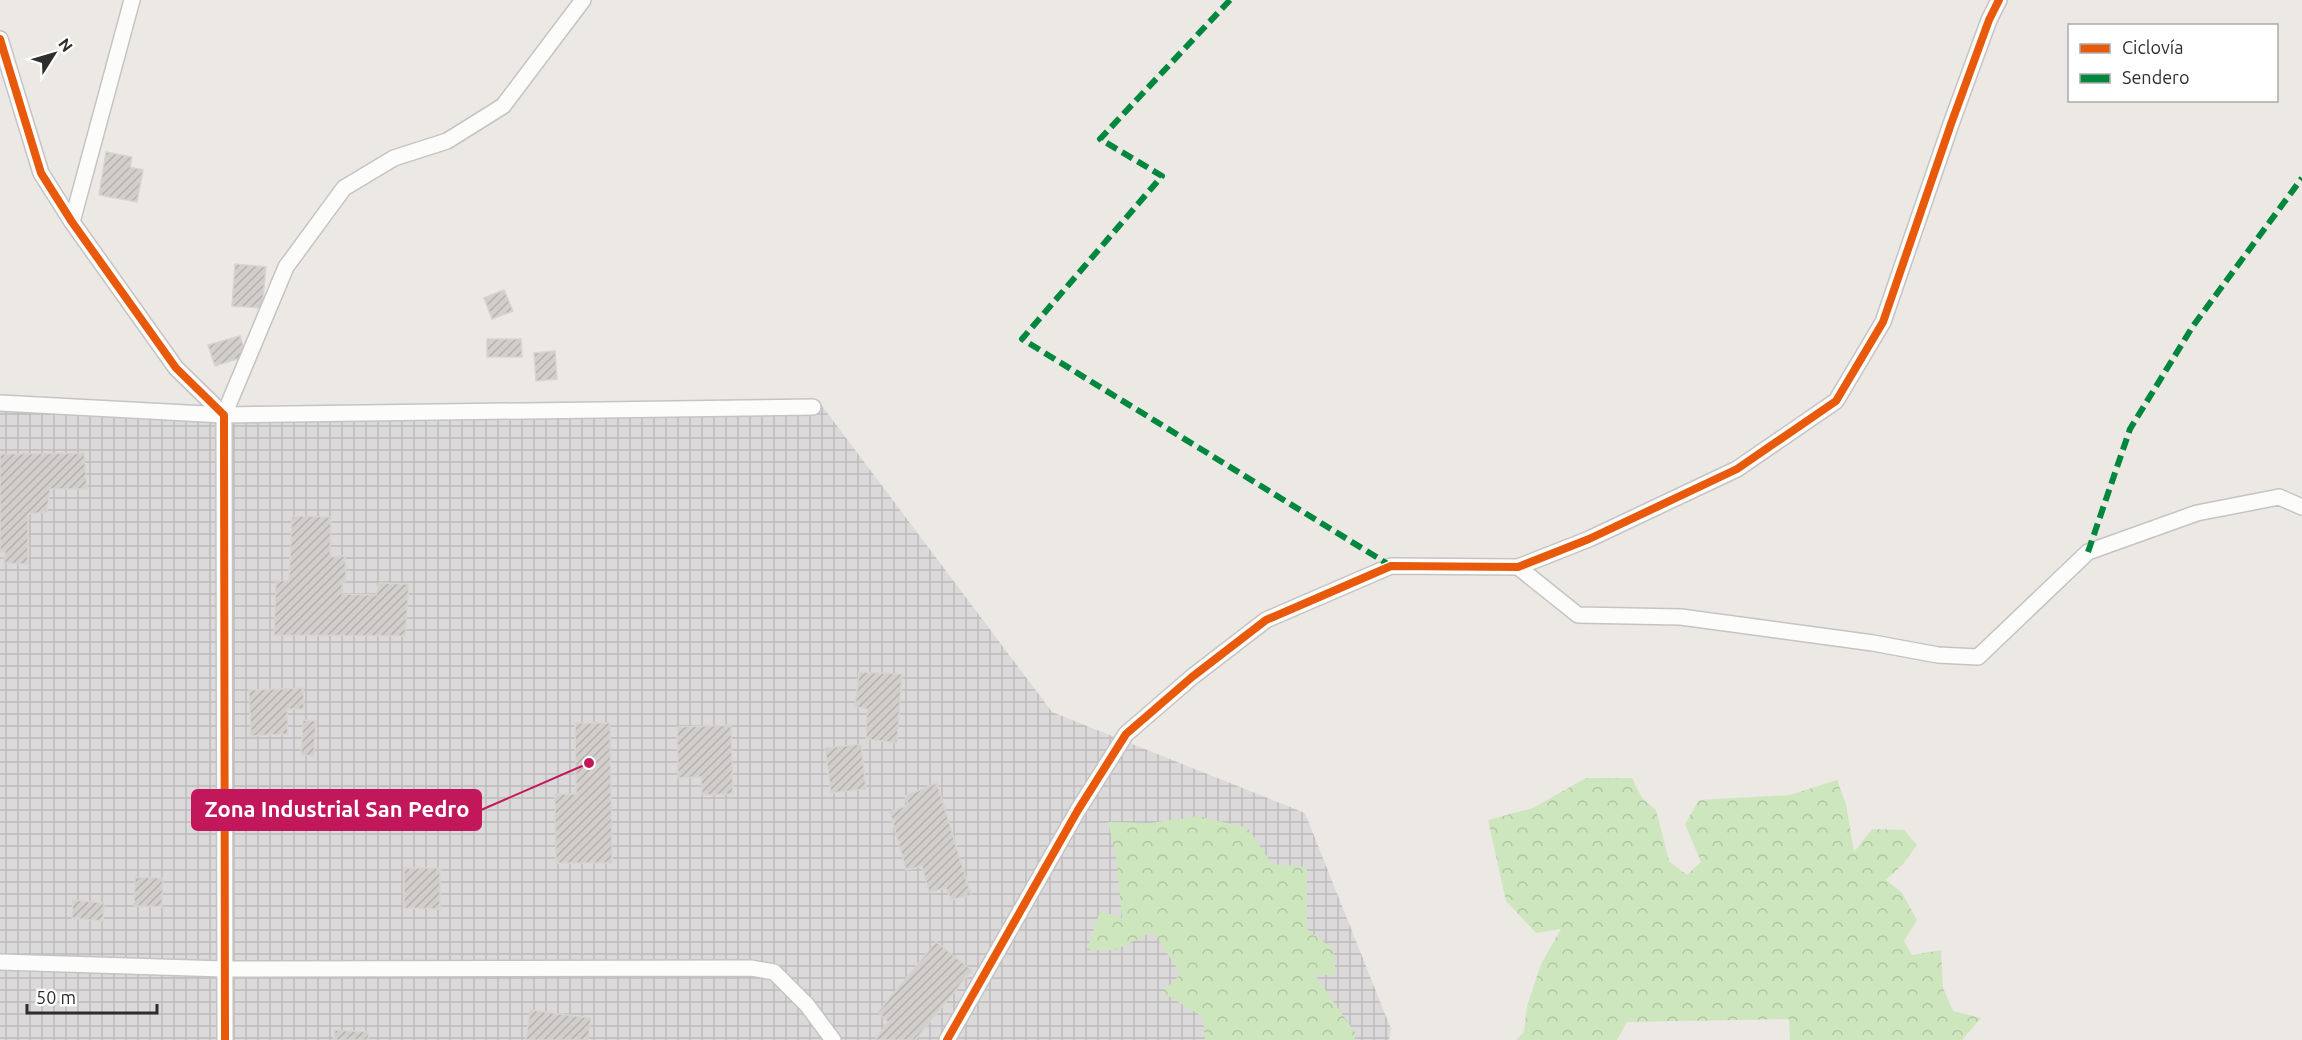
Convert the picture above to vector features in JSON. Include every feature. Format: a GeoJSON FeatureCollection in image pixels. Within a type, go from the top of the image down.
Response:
{"type":"FeatureCollection","features":[{"type":"Feature","properties":{"kind":"street"},"geometry":{"type":"LineString","coordinates":[[72,222],[132,0]]}},
{"type":"Feature","properties":{"kind":"street"},"geometry":{"type":"LineString","coordinates":[[225,1040],[224,415],[286,267],[344,188],[393,158],[447,141],[503,106],[583,0]]}},
{"type":"Feature","properties":{"kind":"street"},"geometry":{"type":"LineString","coordinates":[[947,1040],[1078,810],[1126,734],[1192,677],[1266,620],[1391,566],[1518,567],[1589,539],[1737,469],[1836,401],[1883,322],[1951,124],[1989,20],[1999,0]]}},
{"type":"Feature","properties":{"kind":"street"},"geometry":{"type":"LineString","coordinates":[[0,39],[41,173],[72,222],[176,368],[224,415]]}},
{"type":"Feature","properties":{"kind":"street"},"geometry":{"type":"LineString","coordinates":[[0,403],[224,415],[813,407]]}},
{"type":"Feature","properties":{"kind":"street"},"geometry":{"type":"LineString","coordinates":[[1518,567],[1578,615],[1681,617],[1873,643],[1938,655],[1978,657],[2088,552],[2197,513],[2279,497],[2302,507]]}},
{"type":"Feature","properties":{"kind":"street"},"geometry":{"type":"LineString","coordinates":[[0,962],[224,969],[751,968],[774,972],[807,1005],[833,1040]]}},
{"type":"Feature","properties":{"kind":"shaded area"},"geometry":{"type":"Polygon","coordinates":[[[0,401],[250,407],[819,402],[1052,712],[1305,813],[1391,1029],[1389,1040],[0,1040],[0,401]]]}},
{"type":"Feature","properties":{"kind":"green space"},"geometry":{"type":"Polygon","coordinates":[[[1586,778],[1632,778],[1642,798],[1656,810],[1669,861],[1687,875],[1701,862],[1685,824],[1699,800],[1790,795],[1837,780],[1846,804],[1854,852],[1872,829],[1904,830],[1917,845],[1903,864],[1886,880],[1902,893],[1917,920],[1904,941],[1912,955],[1941,950],[1943,988],[1953,1011],[1981,1018],[1962,1040],[1790,1040],[1789,1019],[1627,1022],[1617,1040],[1516,1040],[1524,1032],[1527,1006],[1541,964],[1561,929],[1536,933],[1506,901],[1488,820],[1533,808],[1586,778]]]}},
{"type":"Feature","properties":{"kind":"green space"},"geometry":{"type":"Polygon","coordinates":[[[1198,816],[1248,828],[1272,864],[1307,867],[1307,929],[1333,949],[1336,975],[1315,975],[1356,1034],[1354,1040],[1205,1040],[1203,1017],[1162,992],[1181,974],[1153,932],[1115,950],[1087,950],[1100,911],[1122,918],[1116,856],[1108,822],[1150,823],[1198,816]]]}},
{"type":"Feature","properties":{"kind":"building"},"geometry":{"type":"Polygon","coordinates":[[[106,152],[132,157],[130,167],[143,170],[137,202],[99,195],[106,152]]]}},
{"type":"Feature","properties":{"kind":"building"},"geometry":{"type":"Polygon","coordinates":[[[235,264],[266,267],[262,308],[232,306],[235,264]]]}},
{"type":"Feature","properties":{"kind":"building"},"geometry":{"type":"Polygon","coordinates":[[[504,290],[513,311],[492,319],[484,298],[504,290]]]}},
{"type":"Feature","properties":{"kind":"building"},"geometry":{"type":"Polygon","coordinates":[[[240,336],[246,356],[215,366],[208,345],[240,336]]]}},
{"type":"Feature","properties":{"kind":"building"},"geometry":{"type":"Polygon","coordinates":[[[487,339],[521,339],[522,357],[487,357],[487,339]]]}},
{"type":"Feature","properties":{"kind":"building"},"geometry":{"type":"Polygon","coordinates":[[[555,351],[557,379],[536,381],[534,353],[555,351]]]}},
{"type":"Feature","properties":{"kind":"building"},"geometry":{"type":"Polygon","coordinates":[[[84,453],[87,489],[50,489],[47,512],[28,514],[28,564],[4,563],[5,551],[0,552],[0,454],[84,453]]]}},
{"type":"Feature","properties":{"kind":"building"},"geometry":{"type":"Polygon","coordinates":[[[292,516],[331,517],[330,557],[345,556],[346,581],[342,582],[342,594],[376,595],[379,583],[409,584],[405,636],[274,635],[276,580],[289,581],[292,516]]]}},
{"type":"Feature","properties":{"kind":"building"},"geometry":{"type":"Polygon","coordinates":[[[859,672],[902,674],[897,743],[866,739],[867,709],[855,707],[859,672]]]}},
{"type":"Feature","properties":{"kind":"building"},"geometry":{"type":"Polygon","coordinates":[[[303,688],[304,709],[287,709],[288,734],[251,736],[249,690],[303,688]]]}},
{"type":"Feature","properties":{"kind":"building"},"geometry":{"type":"Polygon","coordinates":[[[303,720],[316,721],[314,756],[301,755],[303,720]]]}},
{"type":"Feature","properties":{"kind":"building"},"geometry":{"type":"Polygon","coordinates":[[[575,723],[610,723],[612,863],[556,863],[555,794],[576,794],[575,723]]]}},
{"type":"Feature","properties":{"kind":"building"},"geometry":{"type":"Polygon","coordinates":[[[731,725],[733,794],[702,795],[701,777],[678,778],[677,727],[731,725]]]}},
{"type":"Feature","properties":{"kind":"building"},"geometry":{"type":"Polygon","coordinates":[[[861,744],[866,789],[831,793],[825,748],[861,744]]]}},
{"type":"Feature","properties":{"kind":"building"},"geometry":{"type":"Polygon","coordinates":[[[937,783],[971,895],[951,900],[946,888],[929,892],[922,866],[906,870],[890,812],[908,805],[905,796],[937,783]]]}},
{"type":"Feature","properties":{"kind":"building"},"geometry":{"type":"Polygon","coordinates":[[[404,868],[440,868],[440,909],[404,908],[404,868]]]}},
{"type":"Feature","properties":{"kind":"building"},"geometry":{"type":"Polygon","coordinates":[[[135,877],[163,878],[162,907],[134,906],[135,877]]]}},
{"type":"Feature","properties":{"kind":"building"},"geometry":{"type":"Polygon","coordinates":[[[73,900],[104,903],[103,921],[72,918],[73,900]]]}},
{"type":"Feature","properties":{"kind":"building"},"geometry":{"type":"Polygon","coordinates":[[[936,942],[972,970],[915,1040],[875,1040],[888,1022],[878,1012],[936,942]]]}},
{"type":"Feature","properties":{"kind":"building"},"geometry":{"type":"Polygon","coordinates":[[[530,1010],[591,1018],[588,1040],[526,1040],[530,1010]]]}},
{"type":"Feature","properties":{"kind":"building"},"geometry":{"type":"Polygon","coordinates":[[[335,1030],[369,1032],[368,1040],[334,1040],[335,1030]]]}},
{"type":"Feature","properties":{"kind":"marked path"},"geometry":{"type":"LineString","coordinates":[[1230,0],[1100,139],[1162,176],[1022,339],[1391,566]]}},
{"type":"Feature","properties":{"kind":"marked path"},"geometry":{"type":"LineString","coordinates":[[2088,552],[2130,429],[2193,326],[2302,178]]}},
{"type":"Feature","properties":{"kind":"cycle path"},"geometry":{"type":"LineString","coordinates":[[947,1040],[1078,810],[1126,734],[1192,677],[1266,620],[1391,566],[1518,567],[1589,539],[1737,469],[1836,401],[1883,322],[1951,124],[1989,20],[1999,0]]}},
{"type":"Feature","properties":{"kind":"cycle path"},"geometry":{"type":"LineString","coordinates":[[0,39],[41,173],[72,222],[176,368],[224,415],[225,1040]]}},
{"type":"Feature","properties":{"kind":"place","name":"Zona Industrial San Pedro"},"geometry":{"type":"Point","coordinates":[589,763]}}]}
